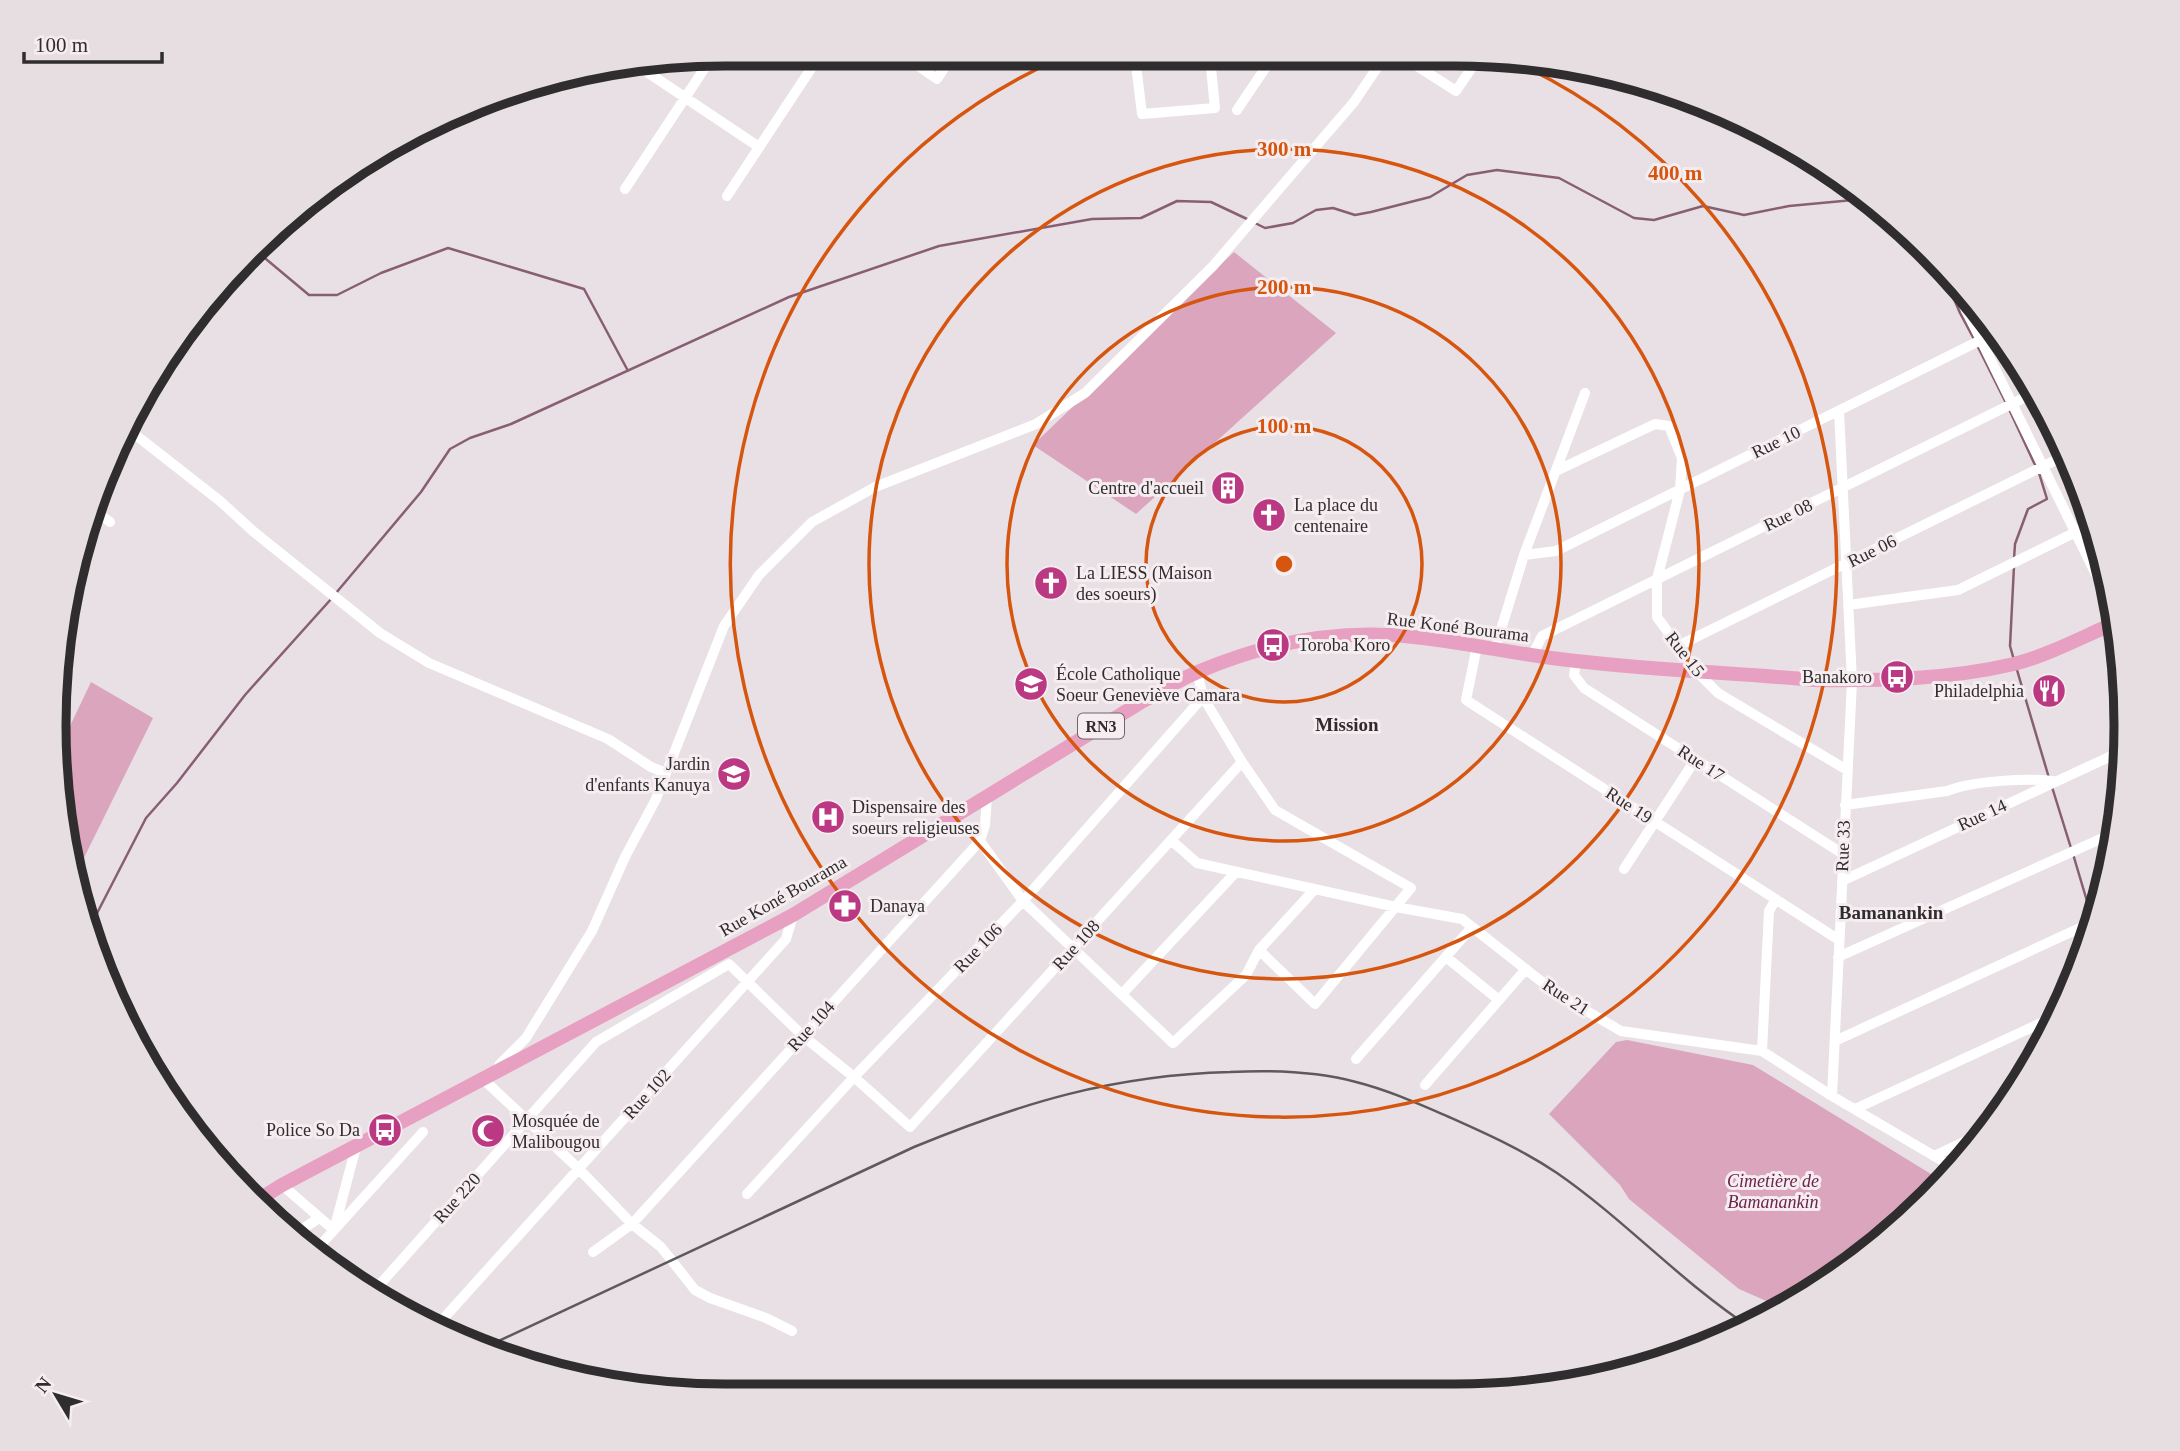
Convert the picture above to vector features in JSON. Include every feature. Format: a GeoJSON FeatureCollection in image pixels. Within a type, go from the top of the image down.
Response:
{"type":"FeatureCollection","features":[{"type":"Feature","properties":{"kind":"highway","name":"Rue Koné Bourama"},"geometry":{"type":"LineString","coordinates":[[265,1196],[793,915],[1143,701],[1197,672],[1238,656],[1294,641],[1330,636],[1411,637],[1576,661],[1697,672],[1852,681],[1918,677],[2015,663],[2045,654],[2106,627]]}},
{"type":"Feature","properties":{"kind":"street"},"geometry":{"type":"LineString","coordinates":[[727,196],[813,66]]}},
{"type":"Feature","properties":{"kind":"street"},"geometry":{"type":"LineString","coordinates":[[919,66],[937,79],[945,66]]}},
{"type":"Feature","properties":{"kind":"street"},"geometry":{"type":"LineString","coordinates":[[1136,66],[1142,114],[1215,107],[1211,66]]}},
{"type":"Feature","properties":{"kind":"street"},"geometry":{"type":"LineString","coordinates":[[1237,110],[1267,66]]}},
{"type":"Feature","properties":{"kind":"street"},"geometry":{"type":"LineString","coordinates":[[792,1331],[695,1290],[661,1247],[632,1224],[579,1169],[483,1079],[526,1038],[592,931],[625,858],[656,799],[724,626],[759,575],[812,522],[875,486],[1035,424],[1085,393],[1213,266],[1354,102],[1378,66]]}},
{"type":"Feature","properties":{"kind":"street"},"geometry":{"type":"LineString","coordinates":[[1417,66],[1456,91],[1472,67]]}},
{"type":"Feature","properties":{"kind":"street"},"geometry":{"type":"LineString","coordinates":[[625,189],[705,67]]}},
{"type":"Feature","properties":{"kind":"street"},"geometry":{"type":"LineString","coordinates":[[646,71],[759,147]]}},
{"type":"Feature","properties":{"kind":"street"},"geometry":{"type":"LineString","coordinates":[[1967,311],[2096,574]]}},
{"type":"Feature","properties":{"kind":"street","name":"Rue 10"},"geometry":{"type":"LineString","coordinates":[[1524,555],[1556,551],[1986,337]]}},
{"type":"Feature","properties":{"kind":"street"},"geometry":{"type":"LineString","coordinates":[[1495,649],[1524,555],[1585,393]]}},
{"type":"Feature","properties":{"kind":"street","name":"Rue 08"},"geometry":{"type":"LineString","coordinates":[[1532,656],[1542,636],[2026,397]]}},
{"type":"Feature","properties":{"kind":"street","name":"Rue 33"},"geometry":{"type":"LineString","coordinates":[[1832,1096],[1852,681],[1839,411]]}},
{"type":"Feature","properties":{"kind":"street","name":"Rue 15"},"geometry":{"type":"LineString","coordinates":[[1556,471],[1656,424],[1669,426],[1682,458],[1680,489],[1657,579],[1657,617],[1697,672],[1718,693],[1847,770]]}},
{"type":"Feature","properties":{"kind":"street"},"geometry":{"type":"LineString","coordinates":[[134,434],[202,486],[254,532],[380,633],[429,663],[608,739],[651,767],[666,773]]}},
{"type":"Feature","properties":{"kind":"street","name":"Rue 06"},"geometry":{"type":"LineString","coordinates":[[1678,646],[2057,460]]}},
{"type":"Feature","properties":{"kind":"street"},"geometry":{"type":"LineString","coordinates":[[101,515],[110,522]]}},
{"type":"Feature","properties":{"kind":"street"},"geometry":{"type":"LineString","coordinates":[[1848,605],[1958,590],[2083,529]]}},
{"type":"Feature","properties":{"kind":"street","name":"Rue 19"},"geometry":{"type":"LineString","coordinates":[[1477,646],[1466,700],[1839,940]]}},
{"type":"Feature","properties":{"kind":"street","name":"Rue 17"},"geometry":{"type":"LineString","coordinates":[[1576,661],[1574,675],[1584,688],[1843,854]]}},
{"type":"Feature","properties":{"kind":"street"},"geometry":{"type":"LineString","coordinates":[[1197,672],[1203,697],[1275,810],[1411,888],[1315,1004],[1259,950]]}},
{"type":"Feature","properties":{"kind":"street","name":"Rue 106"},"geometry":{"type":"LineString","coordinates":[[747,1194],[854,1077],[1023,901],[1203,697]]}},
{"type":"Feature","properties":{"kind":"street","name":"Rue 14"},"geometry":{"type":"LineString","coordinates":[[1842,881],[2113,755]]}},
{"type":"Feature","properties":{"kind":"street"},"geometry":{"type":"LineString","coordinates":[[1624,869],[1695,760]]}},
{"type":"Feature","properties":{"kind":"street","name":"Rue 108"},"geometry":{"type":"LineString","coordinates":[[854,1077],[910,1127],[1242,762]]}},
{"type":"Feature","properties":{"kind":"street"},"geometry":{"type":"LineString","coordinates":[[1845,805],[1991,782],[2054,782]]}},
{"type":"Feature","properties":{"kind":"street","name":"Rue 104"},"geometry":{"type":"LineString","coordinates":[[593,1252],[632,1224],[980,841],[985,825],[987,796]]}},
{"type":"Feature","properties":{"kind":"street"},"geometry":{"type":"LineString","coordinates":[[1838,957],[2104,838]]}},
{"type":"Feature","properties":{"kind":"street","name":"Rue 21"},"geometry":{"type":"LineString","coordinates":[[1171,840],[1197,863],[1462,919],[1556,993],[1621,1031],[1762,1051],[1947,1163]]}},
{"type":"Feature","properties":{"kind":"street"},"geometry":{"type":"LineString","coordinates":[[980,841],[1023,901],[1173,1043],[1245,975],[1259,950],[1315,889]]}},
{"type":"Feature","properties":{"kind":"street"},"geometry":{"type":"LineString","coordinates":[[1122,994],[1236,872]]}},
{"type":"Feature","properties":{"kind":"street"},"geometry":{"type":"LineString","coordinates":[[1762,1051],[1769,911],[1776,899]]}},
{"type":"Feature","properties":{"kind":"street","name":"Rue 102"},"geometry":{"type":"LineString","coordinates":[[442,1320],[786,939],[793,915]]}},
{"type":"Feature","properties":{"kind":"street"},"geometry":{"type":"LineString","coordinates":[[1356,1059],[1472,927]]}},
{"type":"Feature","properties":{"kind":"street"},"geometry":{"type":"LineString","coordinates":[[1835,1041],[2082,927]]}},
{"type":"Feature","properties":{"kind":"street"},"geometry":{"type":"LineString","coordinates":[[1446,957],[1499,1000]]}},
{"type":"Feature","properties":{"kind":"street","name":"Rue 220"},"geometry":{"type":"LineString","coordinates":[[379,1285],[596,1042],[729,964],[748,981]]}},
{"type":"Feature","properties":{"kind":"street"},"geometry":{"type":"LineString","coordinates":[[1425,1086],[1526,969]]}},
{"type":"Feature","properties":{"kind":"street"},"geometry":{"type":"LineString","coordinates":[[748,981],[803,1036],[854,1077]]}},
{"type":"Feature","properties":{"kind":"street"},"geometry":{"type":"LineString","coordinates":[[1855,1109],[2043,1022]]}},
{"type":"Feature","properties":{"kind":"street"},"geometry":{"type":"LineString","coordinates":[[320,1245],[424,1132]]}},
{"type":"Feature","properties":{"kind":"street"},"geometry":{"type":"LineString","coordinates":[[1934,1156],[1965,1141]]}},
{"type":"Feature","properties":{"kind":"street"},"geometry":{"type":"LineString","coordinates":[[334,1230],[356,1147]]}},
{"type":"Feature","properties":{"kind":"street"},"geometry":{"type":"LineString","coordinates":[[282,1185],[334,1230]]}},
{"type":"Feature","properties":{"kind":"street"},"geometry":{"type":"LineString","coordinates":[[302,1230],[319,1218]]}},
{"type":"Feature","properties":{"kind":"green space"},"geometry":{"type":"Polygon","coordinates":[[[1234,252],[1336,333],[1136,514],[1033,445],[1234,252]]]}},
{"type":"Feature","properties":{"kind":"green space"},"geometry":{"type":"Polygon","coordinates":[[[91,682],[153,718],[81,863],[72,812],[66,734],[91,682]]]}},
{"type":"Feature","properties":{"kind":"green space","name":"Cimetière de Bamanankin"},"geometry":{"type":"Polygon","coordinates":[[[1627,1040],[1753,1065],[1934,1176],[1889,1221],[1856,1248],[1771,1303],[1739,1289],[1629,1199],[1620,1185],[1549,1114],[1616,1042],[1627,1040]]]}},
{"type":"Feature","properties":{"kind":"waterway"},"geometry":{"type":"LineString","coordinates":[[1253,222],[1265,228],[1293,223],[1316,210],[1333,208],[1355,215],[1371,212],[1430,197],[1467,175],[1497,170],[1559,178],[1634,218],[1654,220],[1703,206],[1744,215],[1789,206],[1852,200]]}},
{"type":"Feature","properties":{"kind":"waterway"},"geometry":{"type":"LineString","coordinates":[[336,593],[421,492],[450,449],[470,438],[511,424],[789,297],[939,246],[1092,219],[1141,218],[1177,201],[1211,202],[1247,219]]}},
{"type":"Feature","properties":{"kind":"waterway"},"geometry":{"type":"LineString","coordinates":[[263,257],[309,295],[337,295],[381,273],[448,248],[584,289],[627,369]]}},
{"type":"Feature","properties":{"kind":"waterway"},"geometry":{"type":"LineString","coordinates":[[1951,293],[1975,341]]}},
{"type":"Feature","properties":{"kind":"waterway"},"geometry":{"type":"LineString","coordinates":[[1978,347],[2006,403]]}},
{"type":"Feature","properties":{"kind":"waterway"},"geometry":{"type":"LineString","coordinates":[[2009,409],[2036,467]]}},
{"type":"Feature","properties":{"kind":"waterway"},"geometry":{"type":"LineString","coordinates":[[2014,559],[2015,544],[2028,509],[2047,499],[2039,473]]}},
{"type":"Feature","properties":{"kind":"waterway"},"geometry":{"type":"LineString","coordinates":[[2014,566],[2010,646],[2014,660]]}},
{"type":"Feature","properties":{"kind":"waterway"},"geometry":{"type":"LineString","coordinates":[[95,917],[146,818],[177,783],[245,695],[332,598]]}},
{"type":"Feature","properties":{"kind":"waterway"},"geometry":{"type":"LineString","coordinates":[[2017,670],[2049,778]]}},
{"type":"Feature","properties":{"kind":"waterway"},"geometry":{"type":"LineString","coordinates":[[2052,787],[2071,848]]}},
{"type":"Feature","properties":{"kind":"waterway"},"geometry":{"type":"LineString","coordinates":[[2073,854],[2088,905]]}},
{"type":"Feature","properties":{"kind":"railway"},"geometry":{"type":"LineString","coordinates":[[495,1343],[914,1147],[992,1117],[1107,1085],[1187,1074],[1261,1071],[1325,1076],[1368,1085],[1426,1107],[1518,1150],[1582,1191],[1701,1291],[1740,1320]]}},
{"type":"Feature","properties":{"kind":"place","name":"Centre d'accueil"},"geometry":{"type":"Point","coordinates":[1228,488]}},
{"type":"Feature","properties":{"kind":"place","name":"La place du centenaire"},"geometry":{"type":"Point","coordinates":[1269,515]}},
{"type":"Feature","properties":{"kind":"place","name":"La LIESS (Maison des soeurs)"},"geometry":{"type":"Point","coordinates":[1051,583]}},
{"type":"Feature","properties":{"kind":"place","name":"Toroba Koro"},"geometry":{"type":"Point","coordinates":[1273,645]}},
{"type":"Feature","properties":{"kind":"place","name":"Banakoro"},"geometry":{"type":"Point","coordinates":[1897,677]}},
{"type":"Feature","properties":{"kind":"place","name":"École Catholique Soeur Geneviève Camara"},"geometry":{"type":"Point","coordinates":[1031,684]}},
{"type":"Feature","properties":{"kind":"place","name":"Philadelphia"},"geometry":{"type":"Point","coordinates":[2049,691]}},
{"type":"Feature","properties":{"kind":"place","name":"Jardin d'enfants Kanuya"},"geometry":{"type":"Point","coordinates":[734,774]}},
{"type":"Feature","properties":{"kind":"place","name":"Dispensaire des soeurs religieuses"},"geometry":{"type":"Point","coordinates":[828,817]}},
{"type":"Feature","properties":{"kind":"place","name":"Danaya"},"geometry":{"type":"Point","coordinates":[845,906]}},
{"type":"Feature","properties":{"kind":"place","name":"Police So Da"},"geometry":{"type":"Point","coordinates":[385,1130]}},
{"type":"Feature","properties":{"kind":"place","name":"Mosquée de Malibougou"},"geometry":{"type":"Point","coordinates":[488,1131]}},
{"type":"Feature","properties":{"kind":"district","name":"Mission"},"geometry":{"type":"Point","coordinates":[1347,724]}},
{"type":"Feature","properties":{"kind":"district","name":"Bamanankin"},"geometry":{"type":"Point","coordinates":[1891,912]}}]}
